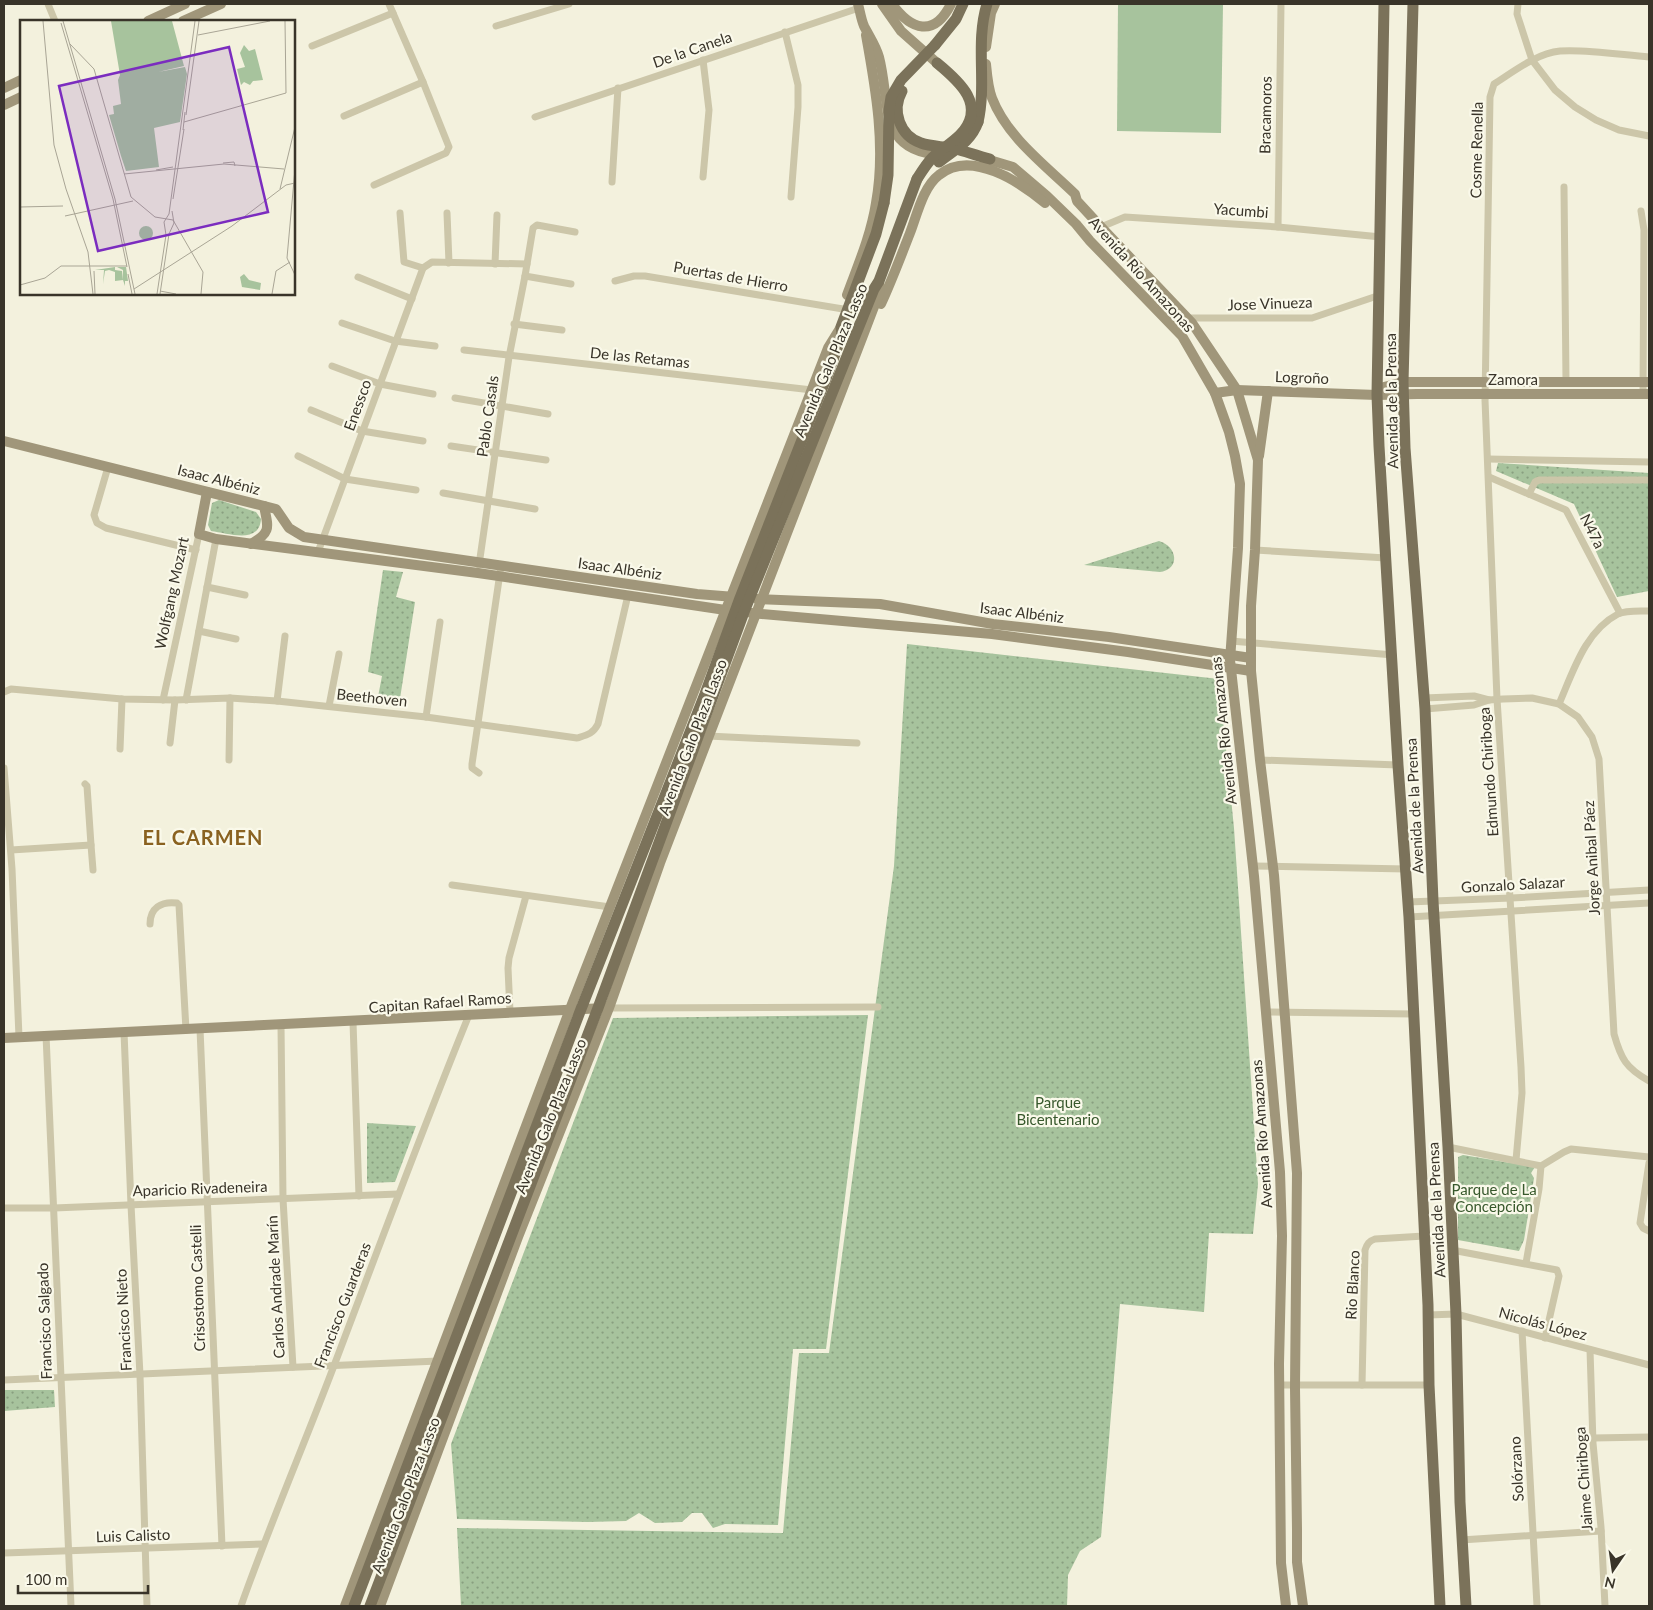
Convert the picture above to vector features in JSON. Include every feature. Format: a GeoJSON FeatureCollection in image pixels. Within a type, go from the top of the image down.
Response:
{"type":"FeatureCollection","features":[{"type":"Feature","properties":{"kind":"main road"},"geometry":{"type":"LineString","coordinates":[[150,20],[185,4]]}},
{"type":"Feature","properties":{"kind":"main road"},"geometry":{"type":"LineString","coordinates":[[185,20],[221,4]]}},
{"type":"Feature","properties":{"kind":"main road"},"geometry":{"type":"LineString","coordinates":[[879,281],[917,178],[934,156],[963,132],[970,113],[970,102],[958,80],[901,31],[882,4]]}},
{"type":"Feature","properties":{"kind":"main road"},"geometry":{"type":"LineString","coordinates":[[892,4],[910,23],[924,26],[939,21],[951,4]]}},
{"type":"Feature","properties":{"kind":"main road"},"geometry":{"type":"LineString","coordinates":[[964,4],[956,19],[936,45],[924,65],[902,91],[898,101],[897,116],[901,126],[912,139],[924,144],[960,150],[990,160]]}},
{"type":"Feature","properties":{"kind":"main road"},"geometry":{"type":"LineString","coordinates":[[917,178],[967,141],[978,122],[982,27],[987,4]]}},
{"type":"Feature","properties":{"kind":"main road","name":"Avenida Río Amazonas"},"geometry":{"type":"LineString","coordinates":[[994,4],[987,36],[986,53],[991,96],[996,109],[1012,132],[1075,194],[1077,201],[1188,318],[1237,390],[1258,460],[1251,606],[1251,671],[1273,867],[1297,1173],[1295,1386],[1297,1562],[1303,1606]]}},
{"type":"Feature","properties":{"kind":"main road","name":"Avenida de la Prensa"},"geometry":{"type":"LineString","coordinates":[[1384,4],[1379,446],[1409,917],[1440,1606]]}},
{"type":"Feature","properties":{"kind":"main road","name":"Avenida de la Prensa"},"geometry":{"type":"LineString","coordinates":[[1414,4],[1403,382],[1405,448],[1424,704],[1433,902],[1448,1147],[1456,1314],[1461,1540],[1466,1606]]}},
{"type":"Feature","properties":{"kind":"main road","name":"Avenida Río Amazonas"},"geometry":{"type":"LineString","coordinates":[[859,6],[864,25],[879,55],[890,120],[893,129],[900,139],[910,148],[927,154],[970,156],[1013,167],[1022,173],[1076,224],[1090,241],[1182,336],[1215,393],[1229,432],[1240,484],[1230,668],[1253,866],[1280,1172],[1282,1236],[1279,1385],[1281,1563],[1286,1606]]}},
{"type":"Feature","properties":{"kind":"main road"},"geometry":{"type":"LineString","coordinates":[[828,348],[870,230],[880,180],[876,94],[864,25]]}},
{"type":"Feature","properties":{"kind":"main road"},"geometry":{"type":"LineString","coordinates":[[841,327],[876,234],[884,204],[888,175],[891,96],[901,80],[936,45]]}},
{"type":"Feature","properties":{"kind":"main road"},"geometry":{"type":"LineString","coordinates":[[4,88],[20,80]]}},
{"type":"Feature","properties":{"kind":"main road"},"geometry":{"type":"LineString","coordinates":[[4,105],[20,97]]}},
{"type":"Feature","properties":{"kind":"main road"},"geometry":{"type":"LineString","coordinates":[[864,333],[876,317],[926,193],[938,175],[951,168],[962,166],[975,167],[1008,177],[1025,186],[1090,241]]}},
{"type":"Feature","properties":{"kind":"main road","name":"Avenida Galo Plaza Lasso"},"geometry":{"type":"LineString","coordinates":[[370,1606],[762,599],[880,291],[879,281]]}},
{"type":"Feature","properties":{"kind":"main road","name":"Avenida Galo Plaza Lasso"},"geometry":{"type":"LineString","coordinates":[[740,598],[879,281]]}},
{"type":"Feature","properties":{"kind":"main road","name":"Avenida Galo Plaza Lasso"},"geometry":{"type":"LineString","coordinates":[[740,598],[812,390],[828,348],[841,327]]}},
{"type":"Feature","properties":{"kind":"main road","name":"Avenida Galo Plaza Lasso"},"geometry":{"type":"LineString","coordinates":[[345,1606],[438,1361],[576,1009],[705,694],[735,611],[836,353],[842,334],[841,327]]}},
{"type":"Feature","properties":{"kind":"main road","name":"Zamora"},"geometry":{"type":"LineString","coordinates":[[1380,391],[1403,382],[1646,382]]}},
{"type":"Feature","properties":{"kind":"main road","name":"Logroño"},"geometry":{"type":"LineString","coordinates":[[1215,393],[1237,390],[1380,391]]}},
{"type":"Feature","properties":{"kind":"main road"},"geometry":{"type":"LineString","coordinates":[[1258,460],[1268,391]]}},
{"type":"Feature","properties":{"kind":"main road","name":"Zamora"},"geometry":{"type":"LineString","coordinates":[[1380,391],[1404,394],[1646,394]]}},
{"type":"Feature","properties":{"kind":"main road","name":"Isaac Albéniz"},"geometry":{"type":"LineString","coordinates":[[4,441],[276,509],[289,528],[304,537],[479,568],[696,594],[740,598],[880,604],[993,629],[1251,671]]}},
{"type":"Feature","properties":{"kind":"main road","name":"Wolfgang Mozart"},"geometry":{"type":"LineString","coordinates":[[199,534],[207,492]]}},
{"type":"Feature","properties":{"kind":"main road"},"geometry":{"type":"LineString","coordinates":[[251,544],[262,537],[267,530],[264,506]]}},
{"type":"Feature","properties":{"kind":"main road","name":"Isaac Albéniz"},"geometry":{"type":"LineString","coordinates":[[199,534],[216,539],[251,544],[479,568]]}},
{"type":"Feature","properties":{"kind":"main road","name":"Isaac Albéniz"},"geometry":{"type":"LineString","coordinates":[[500,571],[628,595],[756,614],[1109,636],[1251,658]]}},
{"type":"Feature","properties":{"kind":"main road","name":"Avenida Galo Plaza Lasso"},"geometry":{"type":"LineString","coordinates":[[354,1606],[576,1009],[610,907],[735,611]]}},
{"type":"Feature","properties":{"kind":"main road","name":"Avenida Galo Plaza Lasso"},"geometry":{"type":"LineString","coordinates":[[380,1606],[603,1008],[735,611]]}},
{"type":"Feature","properties":{"kind":"main road","name":"Capitan Rafael Ramos"},"geometry":{"type":"LineString","coordinates":[[4,1038],[603,1008]]}},
{"type":"Feature","properties":{"kind":"main road"},"geometry":{"type":"LineString","coordinates":[[1282,1236],[1296,1235]]}},
{"type":"Feature","properties":{"kind":"street"},"geometry":{"type":"LineString","coordinates":[[48,4],[54,20]]}},
{"type":"Feature","properties":{"kind":"street"},"geometry":{"type":"LineString","coordinates":[[374,185],[446,153],[449,147],[389,4]]}},
{"type":"Feature","properties":{"kind":"street"},"geometry":{"type":"LineString","coordinates":[[496,26],[569,4]]}},
{"type":"Feature","properties":{"kind":"street","name":"Bracamoros"},"geometry":{"type":"LineString","coordinates":[[1278,227],[1281,4]]}},
{"type":"Feature","properties":{"kind":"street"},"geometry":{"type":"LineString","coordinates":[[1518,4],[1517,14],[1532,60],[1555,90],[1575,107],[1596,120],[1619,130],[1649,136]]}},
{"type":"Feature","properties":{"kind":"street","name":"De la Canela"},"geometry":{"type":"LineString","coordinates":[[535,117],[859,6]]}},
{"type":"Feature","properties":{"kind":"street"},"geometry":{"type":"LineString","coordinates":[[312,46],[393,13]]}},
{"type":"Feature","properties":{"kind":"street"},"geometry":{"type":"LineString","coordinates":[[785,32],[798,84],[791,197]]}},
{"type":"Feature","properties":{"kind":"street","name":"Cosme Renella"},"geometry":{"type":"LineString","coordinates":[[1485,381],[1490,97],[1494,84],[1532,60],[1559,51],[1601,52],[1649,57]]}},
{"type":"Feature","properties":{"kind":"street"},"geometry":{"type":"LineString","coordinates":[[703,60],[709,110],[704,177]]}},
{"type":"Feature","properties":{"kind":"street"},"geometry":{"type":"LineString","coordinates":[[344,116],[423,82]]}},
{"type":"Feature","properties":{"kind":"street"},"geometry":{"type":"LineString","coordinates":[[612,182],[618,88]]}},
{"type":"Feature","properties":{"kind":"street"},"geometry":{"type":"LineString","coordinates":[[1564,187],[1566,382]]}},
{"type":"Feature","properties":{"kind":"street"},"geometry":{"type":"LineString","coordinates":[[1641,211],[1647,230],[1646,394]]}},
{"type":"Feature","properties":{"kind":"street"},"geometry":{"type":"LineString","coordinates":[[400,213],[404,262],[423,268],[432,262],[527,264]]}},
{"type":"Feature","properties":{"kind":"street"},"geometry":{"type":"LineString","coordinates":[[447,213],[449,263]]}},
{"type":"Feature","properties":{"kind":"street"},"geometry":{"type":"LineString","coordinates":[[495,264],[497,215]]}},
{"type":"Feature","properties":{"kind":"street","name":"Yacumbi"},"geometry":{"type":"LineString","coordinates":[[1101,227],[1125,217],[1278,227],[1381,237]]}},
{"type":"Feature","properties":{"kind":"street","name":"Pablo Casals"},"geometry":{"type":"LineString","coordinates":[[479,568],[514,324],[534,226],[575,232]]}},
{"type":"Feature","properties":{"kind":"street","name":"Enessco"},"geometry":{"type":"LineString","coordinates":[[318,552],[423,268]]}},
{"type":"Feature","properties":{"kind":"street"},"geometry":{"type":"LineString","coordinates":[[525,276],[571,284]]}},
{"type":"Feature","properties":{"kind":"street","name":"Puertas de Hierro"},"geometry":{"type":"LineString","coordinates":[[615,281],[634,276],[645,276],[843,309]]}},
{"type":"Feature","properties":{"kind":"street"},"geometry":{"type":"LineString","coordinates":[[358,277],[412,300]]}},
{"type":"Feature","properties":{"kind":"street","name":"Jose Vinueza"},"geometry":{"type":"LineString","coordinates":[[1188,318],[1312,318],[1380,295]]}},
{"type":"Feature","properties":{"kind":"street"},"geometry":{"type":"LineString","coordinates":[[342,323],[395,341],[435,346]]}},
{"type":"Feature","properties":{"kind":"street"},"geometry":{"type":"LineString","coordinates":[[514,324],[562,330]]}},
{"type":"Feature","properties":{"kind":"street","name":"De las Retamas"},"geometry":{"type":"LineString","coordinates":[[464,350],[509,357],[812,390]]}},
{"type":"Feature","properties":{"kind":"street"},"geometry":{"type":"LineString","coordinates":[[332,366],[380,384],[432,394]]}},
{"type":"Feature","properties":{"kind":"street","name":"Edmundo Chiriboga"},"geometry":{"type":"LineString","coordinates":[[1485,381],[1497,699],[1522,1093],[1516,1160]]}},
{"type":"Feature","properties":{"kind":"street"},"geometry":{"type":"LineString","coordinates":[[455,398],[548,414]]}},
{"type":"Feature","properties":{"kind":"street"},"geometry":{"type":"LineString","coordinates":[[311,410],[362,431],[423,441]]}},
{"type":"Feature","properties":{"kind":"street"},"geometry":{"type":"LineString","coordinates":[[452,446],[546,460]]}},
{"type":"Feature","properties":{"kind":"street"},"geometry":{"type":"LineString","coordinates":[[298,456],[345,478],[416,490]]}},
{"type":"Feature","properties":{"kind":"street"},"geometry":{"type":"LineString","coordinates":[[1488,459],[1649,462]]}},
{"type":"Feature","properties":{"kind":"street"},"geometry":{"type":"LineString","coordinates":[[108,467],[94,515],[97,524],[106,528],[196,550]]}},
{"type":"Feature","properties":{"kind":"street","name":"N47a"},"geometry":{"type":"LineString","coordinates":[[1489,477],[1566,510],[1620,613]]}},
{"type":"Feature","properties":{"kind":"street"},"geometry":{"type":"LineString","coordinates":[[1529,494],[1535,482],[1539,480],[1649,480]]}},
{"type":"Feature","properties":{"kind":"street"},"geometry":{"type":"LineString","coordinates":[[443,494],[535,509]]}},
{"type":"Feature","properties":{"kind":"street","name":"Wolfgang Mozart"},"geometry":{"type":"LineString","coordinates":[[163,700],[199,534]]}},
{"type":"Feature","properties":{"kind":"street"},"geometry":{"type":"LineString","coordinates":[[186,700],[216,539]]}},
{"type":"Feature","properties":{"kind":"street"},"geometry":{"type":"LineString","coordinates":[[1255,550],[1386,558]]}},
{"type":"Feature","properties":{"kind":"street"},"geometry":{"type":"LineString","coordinates":[[479,773],[472,768],[472,764],[500,571]]}},
{"type":"Feature","properties":{"kind":"street"},"geometry":{"type":"LineString","coordinates":[[207,587],[244,595]]}},
{"type":"Feature","properties":{"kind":"street","name":"Beethoven"},"geometry":{"type":"LineString","coordinates":[[4,692],[11,688],[122,699],[186,700],[230,698],[277,701],[426,717],[577,738],[589,735],[595,731],[598,724],[628,595]]}},
{"type":"Feature","properties":{"kind":"street"},"geometry":{"type":"LineString","coordinates":[[1559,704],[1582,652],[1599,627],[1620,613],[1649,611]]}},
{"type":"Feature","properties":{"kind":"street"},"geometry":{"type":"LineString","coordinates":[[426,717],[440,622]]}},
{"type":"Feature","properties":{"kind":"street"},"geometry":{"type":"LineString","coordinates":[[200,631],[236,639]]}},
{"type":"Feature","properties":{"kind":"street"},"geometry":{"type":"LineString","coordinates":[[277,701],[285,636]]}},
{"type":"Feature","properties":{"kind":"street"},"geometry":{"type":"LineString","coordinates":[[1230,641],[1392,655]]}},
{"type":"Feature","properties":{"kind":"street"},"geometry":{"type":"LineString","coordinates":[[329,706],[339,654]]}},
{"type":"Feature","properties":{"kind":"street"},"geometry":{"type":"LineString","coordinates":[[229,760],[230,698]]}},
{"type":"Feature","properties":{"kind":"street","name":"Jorge Anibal Páez"},"geometry":{"type":"LineString","coordinates":[[1424,704],[1475,705],[1497,699],[1532,698],[1559,704],[1578,717],[1592,737],[1599,759],[1614,1034],[1621,1056],[1634,1072],[1649,1081]]}},
{"type":"Feature","properties":{"kind":"street"},"geometry":{"type":"LineString","coordinates":[[120,749],[122,699]]}},
{"type":"Feature","properties":{"kind":"street"},"geometry":{"type":"LineString","coordinates":[[170,744],[175,700]]}},
{"type":"Feature","properties":{"kind":"street"},"geometry":{"type":"LineString","coordinates":[[708,736],[856,743]]}},
{"type":"Feature","properties":{"kind":"street"},"geometry":{"type":"LineString","coordinates":[[1260,760],[1398,765]]}},
{"type":"Feature","properties":{"kind":"street"},"geometry":{"type":"LineString","coordinates":[[4,768],[5,801],[11,850],[8,861],[19,1037]]}},
{"type":"Feature","properties":{"kind":"street"},"geometry":{"type":"LineString","coordinates":[[85,784],[87,786],[93,870]]}},
{"type":"Feature","properties":{"kind":"street"},"geometry":{"type":"LineString","coordinates":[[11,850],[90,845]]}},
{"type":"Feature","properties":{"kind":"street"},"geometry":{"type":"LineString","coordinates":[[1253,866],[1406,869]]}},
{"type":"Feature","properties":{"kind":"street"},"geometry":{"type":"LineString","coordinates":[[452,885],[610,907]]}},
{"type":"Feature","properties":{"kind":"street","name":"Gonzalo Salazar"},"geometry":{"type":"LineString","coordinates":[[1408,902],[1649,890]]}},
{"type":"Feature","properties":{"kind":"street"},"geometry":{"type":"LineString","coordinates":[[510,1012],[509,958],[526,896]]}},
{"type":"Feature","properties":{"kind":"street"},"geometry":{"type":"LineString","coordinates":[[150,924],[150,914],[155,908],[168,903],[177,903],[179,905],[186,1030]]}},
{"type":"Feature","properties":{"kind":"street","name":"Gonzalo Salazar"},"geometry":{"type":"LineString","coordinates":[[1409,917],[1649,903]]}},
{"type":"Feature","properties":{"kind":"street","name":"Capitan Rafael Ramos"},"geometry":{"type":"LineString","coordinates":[[603,1008],[878,1007]]}},
{"type":"Feature","properties":{"kind":"street"},"geometry":{"type":"LineString","coordinates":[[1267,1012],[1413,1014]]}},
{"type":"Feature","properties":{"kind":"street","name":"Francisco Guarderas"},"geometry":{"type":"LineString","coordinates":[[241,1606],[263,1544],[334,1365],[398,1194],[469,1015]]}},
{"type":"Feature","properties":{"kind":"street"},"geometry":{"type":"LineString","coordinates":[[353,1022],[359,1196]]}},
{"type":"Feature","properties":{"kind":"street","name":"Carlos Andrade Marín"},"geometry":{"type":"LineString","coordinates":[[281,1025],[284,1199],[293,1367]]}},
{"type":"Feature","properties":{"kind":"street","name":"Crisostomo Castelli"},"geometry":{"type":"LineString","coordinates":[[200,1029],[222,1546]]}},
{"type":"Feature","properties":{"kind":"street","name":"Francisco Nieto"},"geometry":{"type":"LineString","coordinates":[[124,1032],[140,1375],[147,1606]]}},
{"type":"Feature","properties":{"kind":"street","name":"Francisco Salgado"},"geometry":{"type":"LineString","coordinates":[[46,1035],[71,1606]]}},
{"type":"Feature","properties":{"kind":"street"},"geometry":{"type":"LineString","coordinates":[[1448,1147],[1541,1166],[1571,1149],[1649,1156]]}},
{"type":"Feature","properties":{"kind":"street"},"geometry":{"type":"LineString","coordinates":[[1649,1163],[1640,1223],[1643,1228],[1649,1231]]}},
{"type":"Feature","properties":{"kind":"street"},"geometry":{"type":"LineString","coordinates":[[1526,1263],[1539,1189],[1541,1166]]}},
{"type":"Feature","properties":{"kind":"street","name":"Aparicio Rivadeneira"},"geometry":{"type":"LineString","coordinates":[[4,1208],[54,1208],[398,1194]]}},
{"type":"Feature","properties":{"kind":"street","name":"Rio Blanco"},"geometry":{"type":"LineString","coordinates":[[1362,1385],[1365,1250],[1369,1242],[1375,1239],[1424,1236]]}},
{"type":"Feature","properties":{"kind":"street"},"geometry":{"type":"LineString","coordinates":[[1452,1250],[1552,1268],[1558,1271],[1559,1276],[1545,1338]]}},
{"type":"Feature","properties":{"kind":"street","name":"Nicolás López"},"geometry":{"type":"LineString","coordinates":[[1428,1315],[1456,1314],[1649,1365]]}},
{"type":"Feature","properties":{"kind":"street","name":"Solórzano"},"geometry":{"type":"LineString","coordinates":[[1522,1332],[1537,1606]]}},
{"type":"Feature","properties":{"kind":"street","name":"Jaime Chiriboga"},"geometry":{"type":"LineString","coordinates":[[1590,1350],[1593,1438],[1605,1606]]}},
{"type":"Feature","properties":{"kind":"street"},"geometry":{"type":"LineString","coordinates":[[4,1380],[438,1361]]}},
{"type":"Feature","properties":{"kind":"street"},"geometry":{"type":"LineString","coordinates":[[1279,1385],[1429,1385]]}},
{"type":"Feature","properties":{"kind":"street"},"geometry":{"type":"LineString","coordinates":[[1593,1438],[1649,1437]]}},
{"type":"Feature","properties":{"kind":"street"},"geometry":{"type":"LineString","coordinates":[[1461,1540],[1601,1531]]}},
{"type":"Feature","properties":{"kind":"street","name":"Luis Calisto"},"geometry":{"type":"LineString","coordinates":[[4,1553],[263,1544]]}},
{"type":"Feature","properties":{"kind":"green space"},"geometry":{"type":"Polygon","coordinates":[[[1118,4],[1223,4],[1221,133],[1117,131],[1118,4]]]}},
{"type":"Feature","properties":{"kind":"green space"},"geometry":{"type":"Polygon","coordinates":[[[1498,463],[1649,473],[1649,591],[1617,597],[1574,504],[1496,471],[1498,463]]]}},
{"type":"Feature","properties":{"kind":"green space"},"geometry":{"type":"Polygon","coordinates":[[[219,500],[256,512],[261,519],[259,527],[255,532],[242,536],[211,531],[208,525],[212,503],[219,500]]]}},
{"type":"Feature","properties":{"kind":"green space"},"geometry":{"type":"Polygon","coordinates":[[[1159,541],[1173,552],[1174,562],[1167,570],[1160,572],[1084,565],[1159,541]]]}},
{"type":"Feature","properties":{"kind":"green space"},"geometry":{"type":"Polygon","coordinates":[[[383,570],[403,572],[396,597],[415,602],[399,705],[377,702],[382,676],[368,672],[383,570]]]}},
{"type":"Feature","properties":{"kind":"green space","name":"Parque Bicentenario"},"geometry":{"type":"Polygon","coordinates":[[[907,644],[1219,679],[1234,828],[1258,1184],[1253,1234],[1209,1233],[1204,1312],[1120,1304],[1101,1537],[1080,1551],[1068,1575],[1067,1606],[461,1606],[457,1528],[783,1533],[799,1353],[829,1353],[894,866],[907,644]]]}},
{"type":"Feature","properties":{"kind":"green space"},"geometry":{"type":"Polygon","coordinates":[[[868,1015],[826,1349],[793,1349],[778,1525],[725,1524],[713,1528],[702,1513],[692,1513],[682,1522],[655,1523],[639,1513],[626,1521],[457,1519],[451,1444],[613,1018],[868,1015]]]}},
{"type":"Feature","properties":{"kind":"green space"},"geometry":{"type":"Polygon","coordinates":[[[367,1123],[416,1126],[395,1182],[367,1183],[367,1123]]]}},
{"type":"Feature","properties":{"kind":"green space","name":"Parque de La Concepción"},"geometry":{"type":"Polygon","coordinates":[[[1463,1155],[1535,1167],[1531,1173],[1534,1178],[1524,1240],[1519,1251],[1458,1240],[1458,1157],[1463,1155]]]}},
{"type":"Feature","properties":{"kind":"green space"},"geometry":{"type":"Polygon","coordinates":[[[4,1390],[54,1390],[55,1407],[4,1411],[4,1390]]]}},
{"type":"Feature","properties":{"kind":"district","name":"EL CARMEN"},"geometry":{"type":"Point","coordinates":[203,837]}}]}
